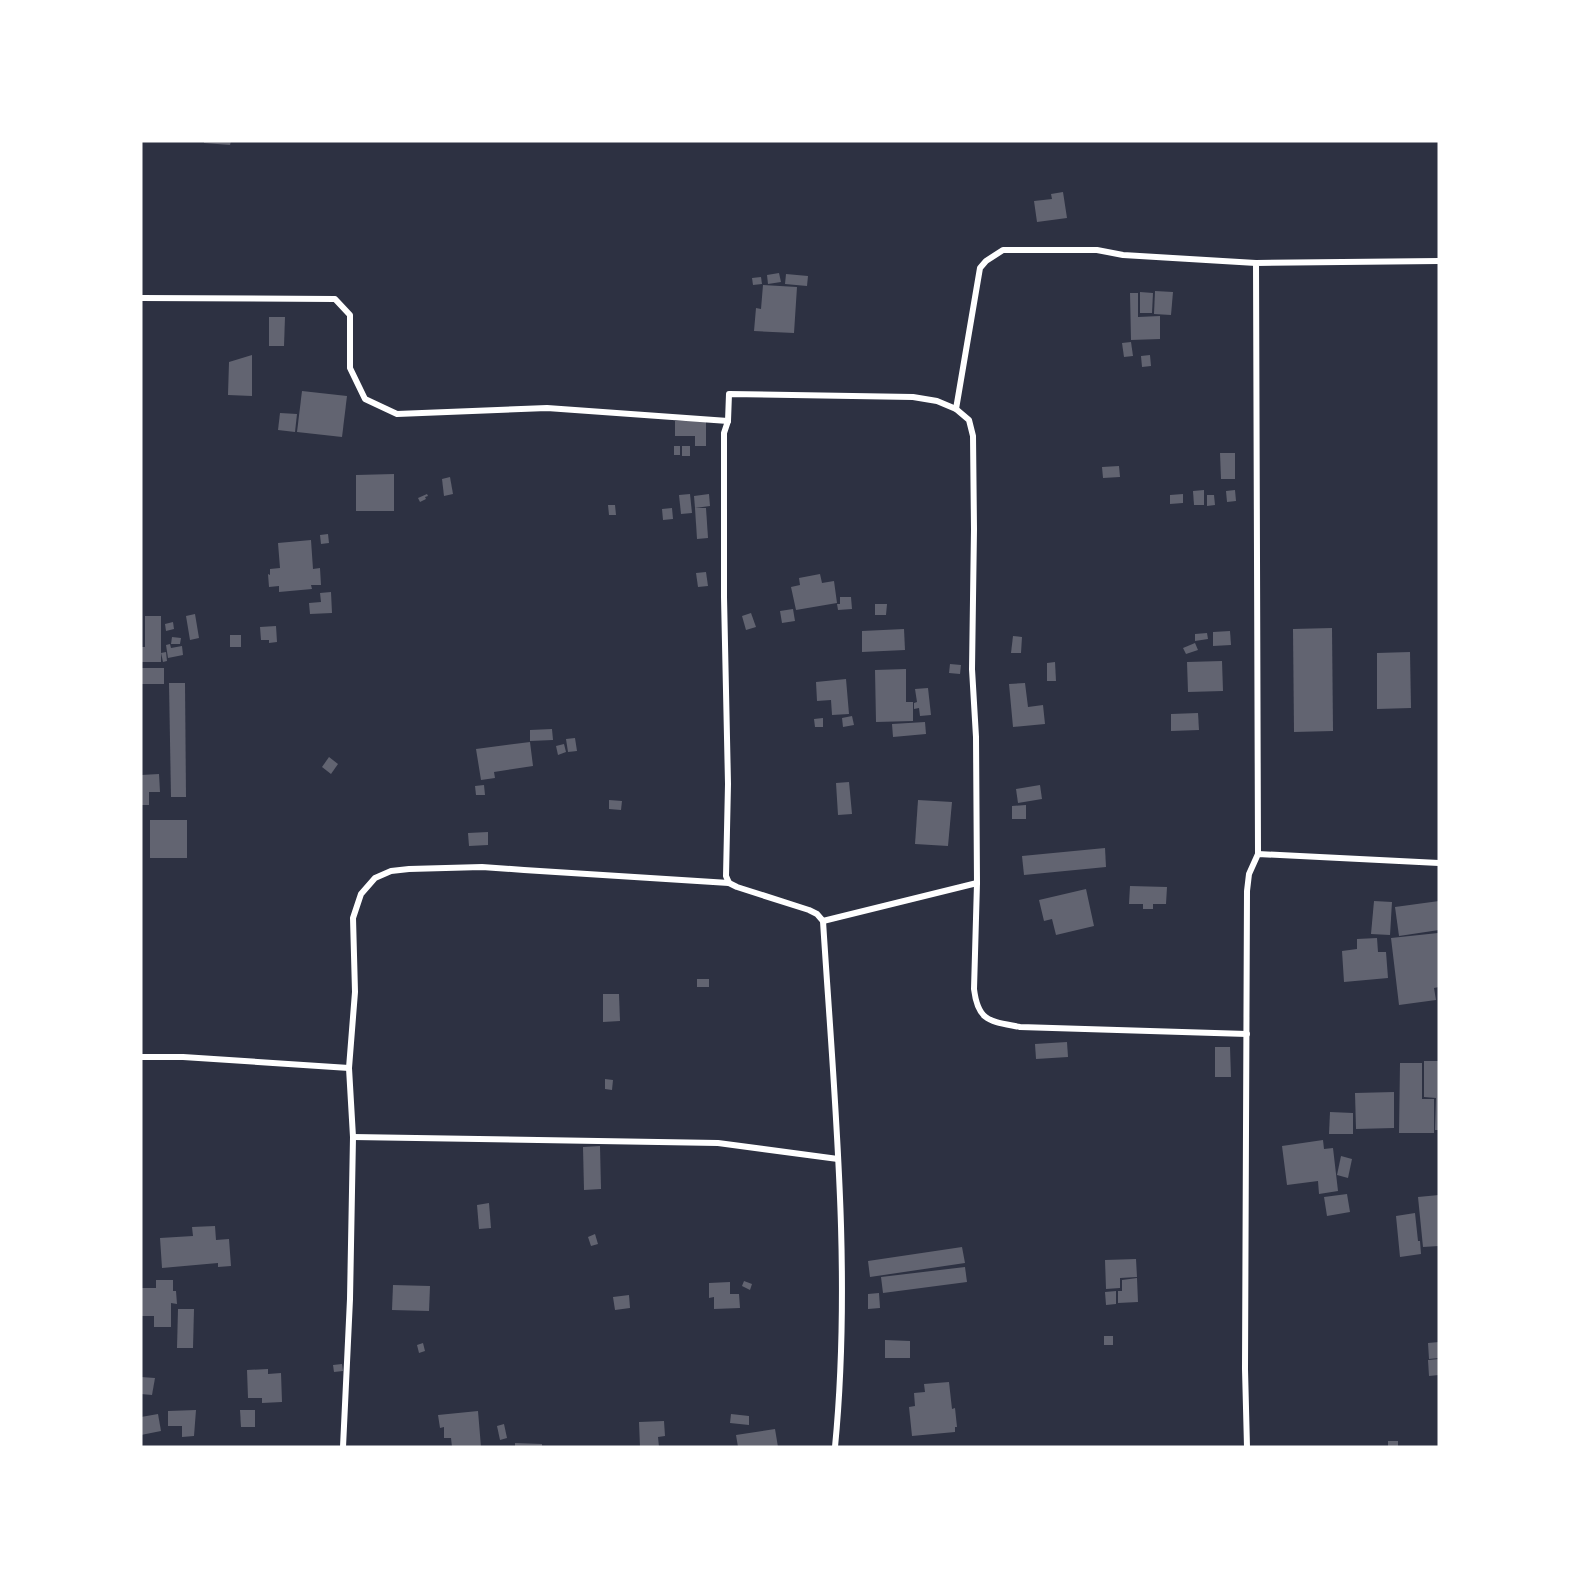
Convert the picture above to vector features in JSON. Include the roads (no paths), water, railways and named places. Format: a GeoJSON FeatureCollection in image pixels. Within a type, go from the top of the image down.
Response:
{"type":"FeatureCollection","features":[{"type":"Feature","properties":{"kind":"street"},"geometry":{"type":"LineString","coordinates":[[956,409],[980,268],[986,261],[1003,250],[1097,250],[1123,255],[1256,263],[1439,261]]}},
{"type":"Feature","properties":{"kind":"street"},"geometry":{"type":"LineString","coordinates":[[1247,1447],[1245,1369],[1248,891],[1249,874],[1258,854],[1256,263]]}},
{"type":"Feature","properties":{"kind":"street"},"geometry":{"type":"LineString","coordinates":[[141,298],[335,298],[350,315],[350,368],[365,399],[397,414],[547,408],[728,421]]}},
{"type":"Feature","properties":{"kind":"street"},"geometry":{"type":"LineString","coordinates":[[729,883],[726,876],[728,784],[724,597],[724,433],[728,421],[729,394],[913,397],[937,400],[956,409],[969,420],[973,436],[972,669],[976,737],[977,883],[974,989],[976,1004],[984,1016],[994,1022],[1020,1027],[1247,1034]]}},
{"type":"Feature","properties":{"kind":"street"},"geometry":{"type":"LineString","coordinates":[[1258,854],[1439,863]]}},
{"type":"Feature","properties":{"kind":"street"},"geometry":{"type":"LineString","coordinates":[[343,1447],[350,1299],[353,1137],[350,1068],[355,992],[353,918],[361,894],[375,878],[391,871],[409,868],[482,867],[729,883],[809,910],[823,921],[838,1159],[843,1308],[835,1447]]}},
{"type":"Feature","properties":{"kind":"street"},"geometry":{"type":"LineString","coordinates":[[823,921],[977,883]]}},
{"type":"Feature","properties":{"kind":"street"},"geometry":{"type":"LineString","coordinates":[[141,1056],[350,1068]]}},
{"type":"Feature","properties":{"kind":"street"},"geometry":{"type":"LineString","coordinates":[[353,1137],[718,1143],[838,1159]]}}]}
